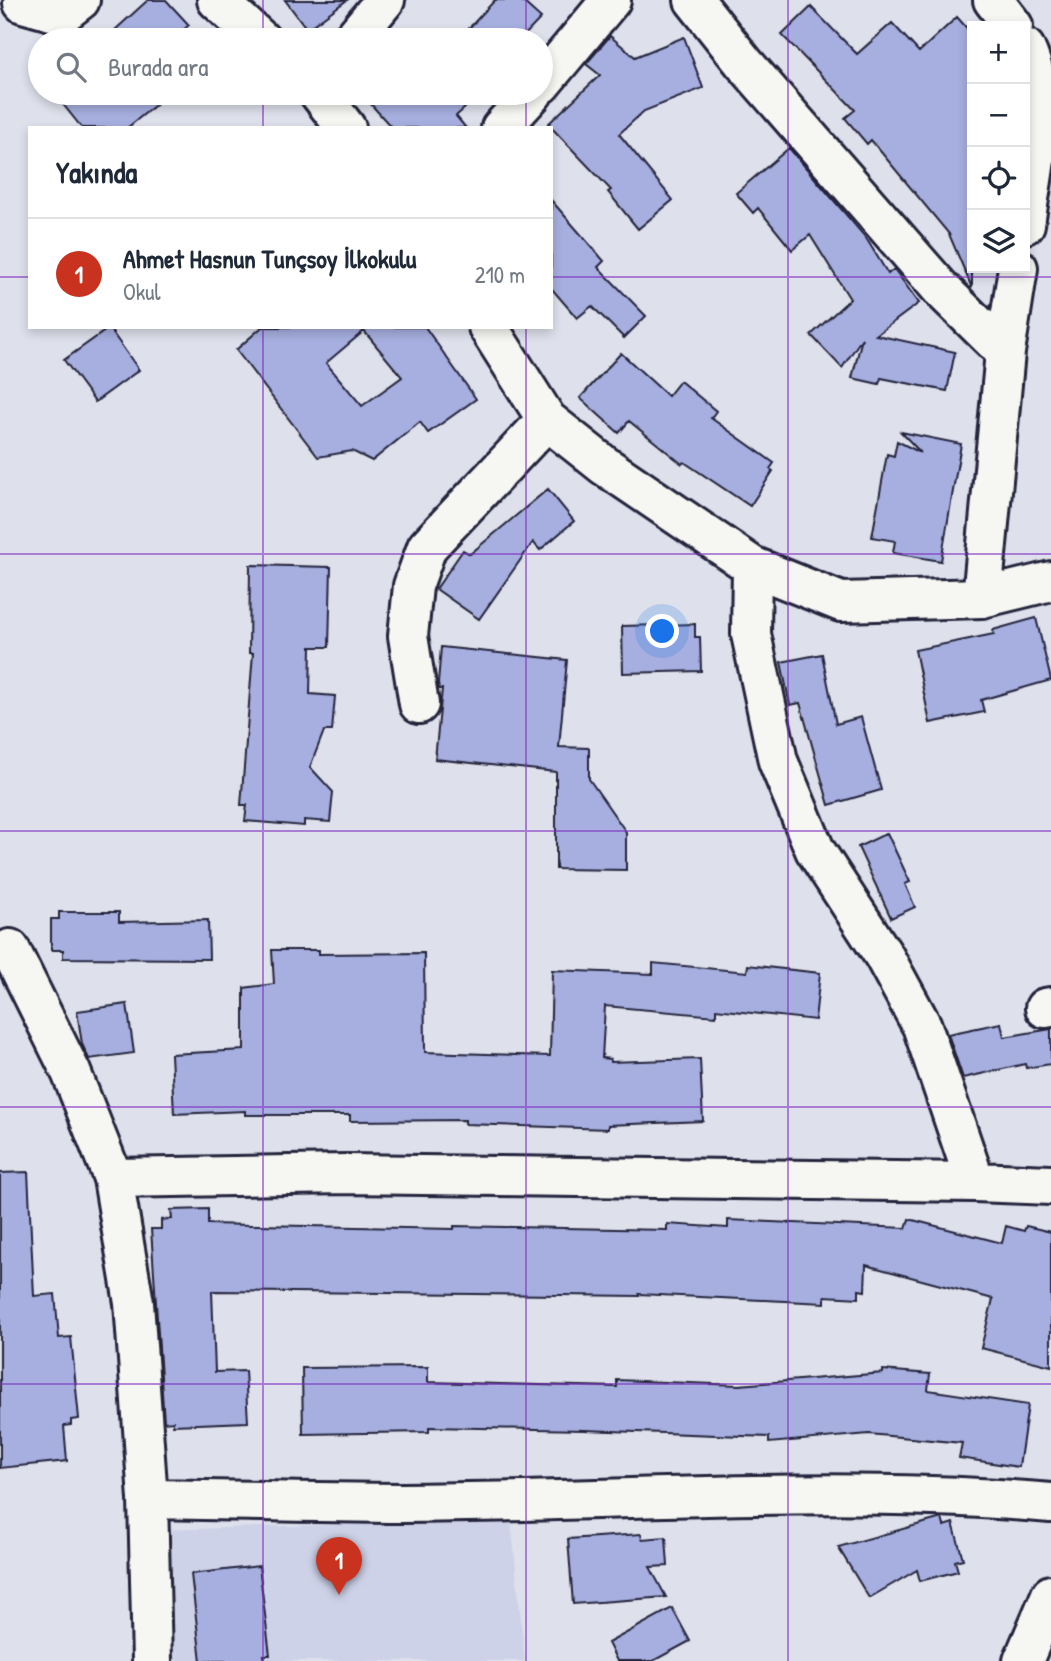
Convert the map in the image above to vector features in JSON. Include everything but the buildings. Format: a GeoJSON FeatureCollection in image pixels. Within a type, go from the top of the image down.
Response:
{"type":"FeatureCollection","features":[{"type":"Feature","properties":{"kind":"street"},"geometry":{"type":"LineString","coordinates":[[23,3],[62,13],[80,0]]}},
{"type":"Feature","properties":{"kind":"street"},"geometry":{"type":"LineString","coordinates":[[217,0],[248,28]]}},
{"type":"Feature","properties":{"kind":"street"},"geometry":{"type":"LineString","coordinates":[[362,28],[385,0]]}},
{"type":"Feature","properties":{"kind":"street"},"geometry":{"type":"LineString","coordinates":[[553,70],[611,0]]}},
{"type":"Feature","properties":{"kind":"street"},"geometry":{"type":"LineString","coordinates":[[694,0],[744,63],[942,290],[1005,352]]}},
{"type":"Feature","properties":{"kind":"street"},"geometry":{"type":"LineString","coordinates":[[993,0],[1009,21]]}},
{"type":"Feature","properties":{"kind":"street"},"geometry":{"type":"LineString","coordinates":[[1027,210],[1041,106],[1034,66],[1030,58]]}},
{"type":"Feature","properties":{"kind":"street"},"geometry":{"type":"LineString","coordinates":[[328,105],[344,126]]}},
{"type":"Feature","properties":{"kind":"street"},"geometry":{"type":"LineString","coordinates":[[503,126],[522,105]]}},
{"type":"Feature","properties":{"kind":"street"},"geometry":{"type":"LineString","coordinates":[[982,598],[1005,352],[1017,273]]}},
{"type":"Feature","properties":{"kind":"street"},"geometry":{"type":"LineString","coordinates":[[489,329],[547,420],[605,466],[752,566],[841,602],[982,598],[1051,581]]}},
{"type":"Feature","properties":{"kind":"street"},"geometry":{"type":"LineString","coordinates":[[419,704],[408,636],[413,586],[427,547],[547,420]]}},
{"type":"Feature","properties":{"kind":"street"},"geometry":{"type":"LineString","coordinates":[[752,566],[751,634],[778,761],[815,850],[884,956],[922,1026],[975,1182]]}},
{"type":"Feature","properties":{"kind":"street"},"geometry":{"type":"LineString","coordinates":[[10,949],[71,1072],[113,1178],[134,1303],[148,1499],[152,1661]]}},
{"type":"Feature","properties":{"kind":"street"},"geometry":{"type":"LineString","coordinates":[[113,1178],[346,1174],[1051,1185]]}},
{"type":"Feature","properties":{"kind":"street"},"geometry":{"type":"LineString","coordinates":[[148,1499],[401,1503],[763,1494],[950,1494],[1051,1503]]}},
{"type":"Feature","properties":{"kind":"street"},"geometry":{"type":"LineString","coordinates":[[1023,1661],[1051,1595]]}},
{"type":"Feature","properties":{"kind":"shaded area"},"geometry":{"type":"Polygon","coordinates":[[[511,1519],[525,1661],[165,1661],[156,1530],[511,1519]]]}},
{"type":"Feature","properties":{"kind":"place","name":"Ahmet Hasnun Tunçsoy İlkokulu"},"geometry":{"type":"Point","coordinates":[339,1595]}}]}
